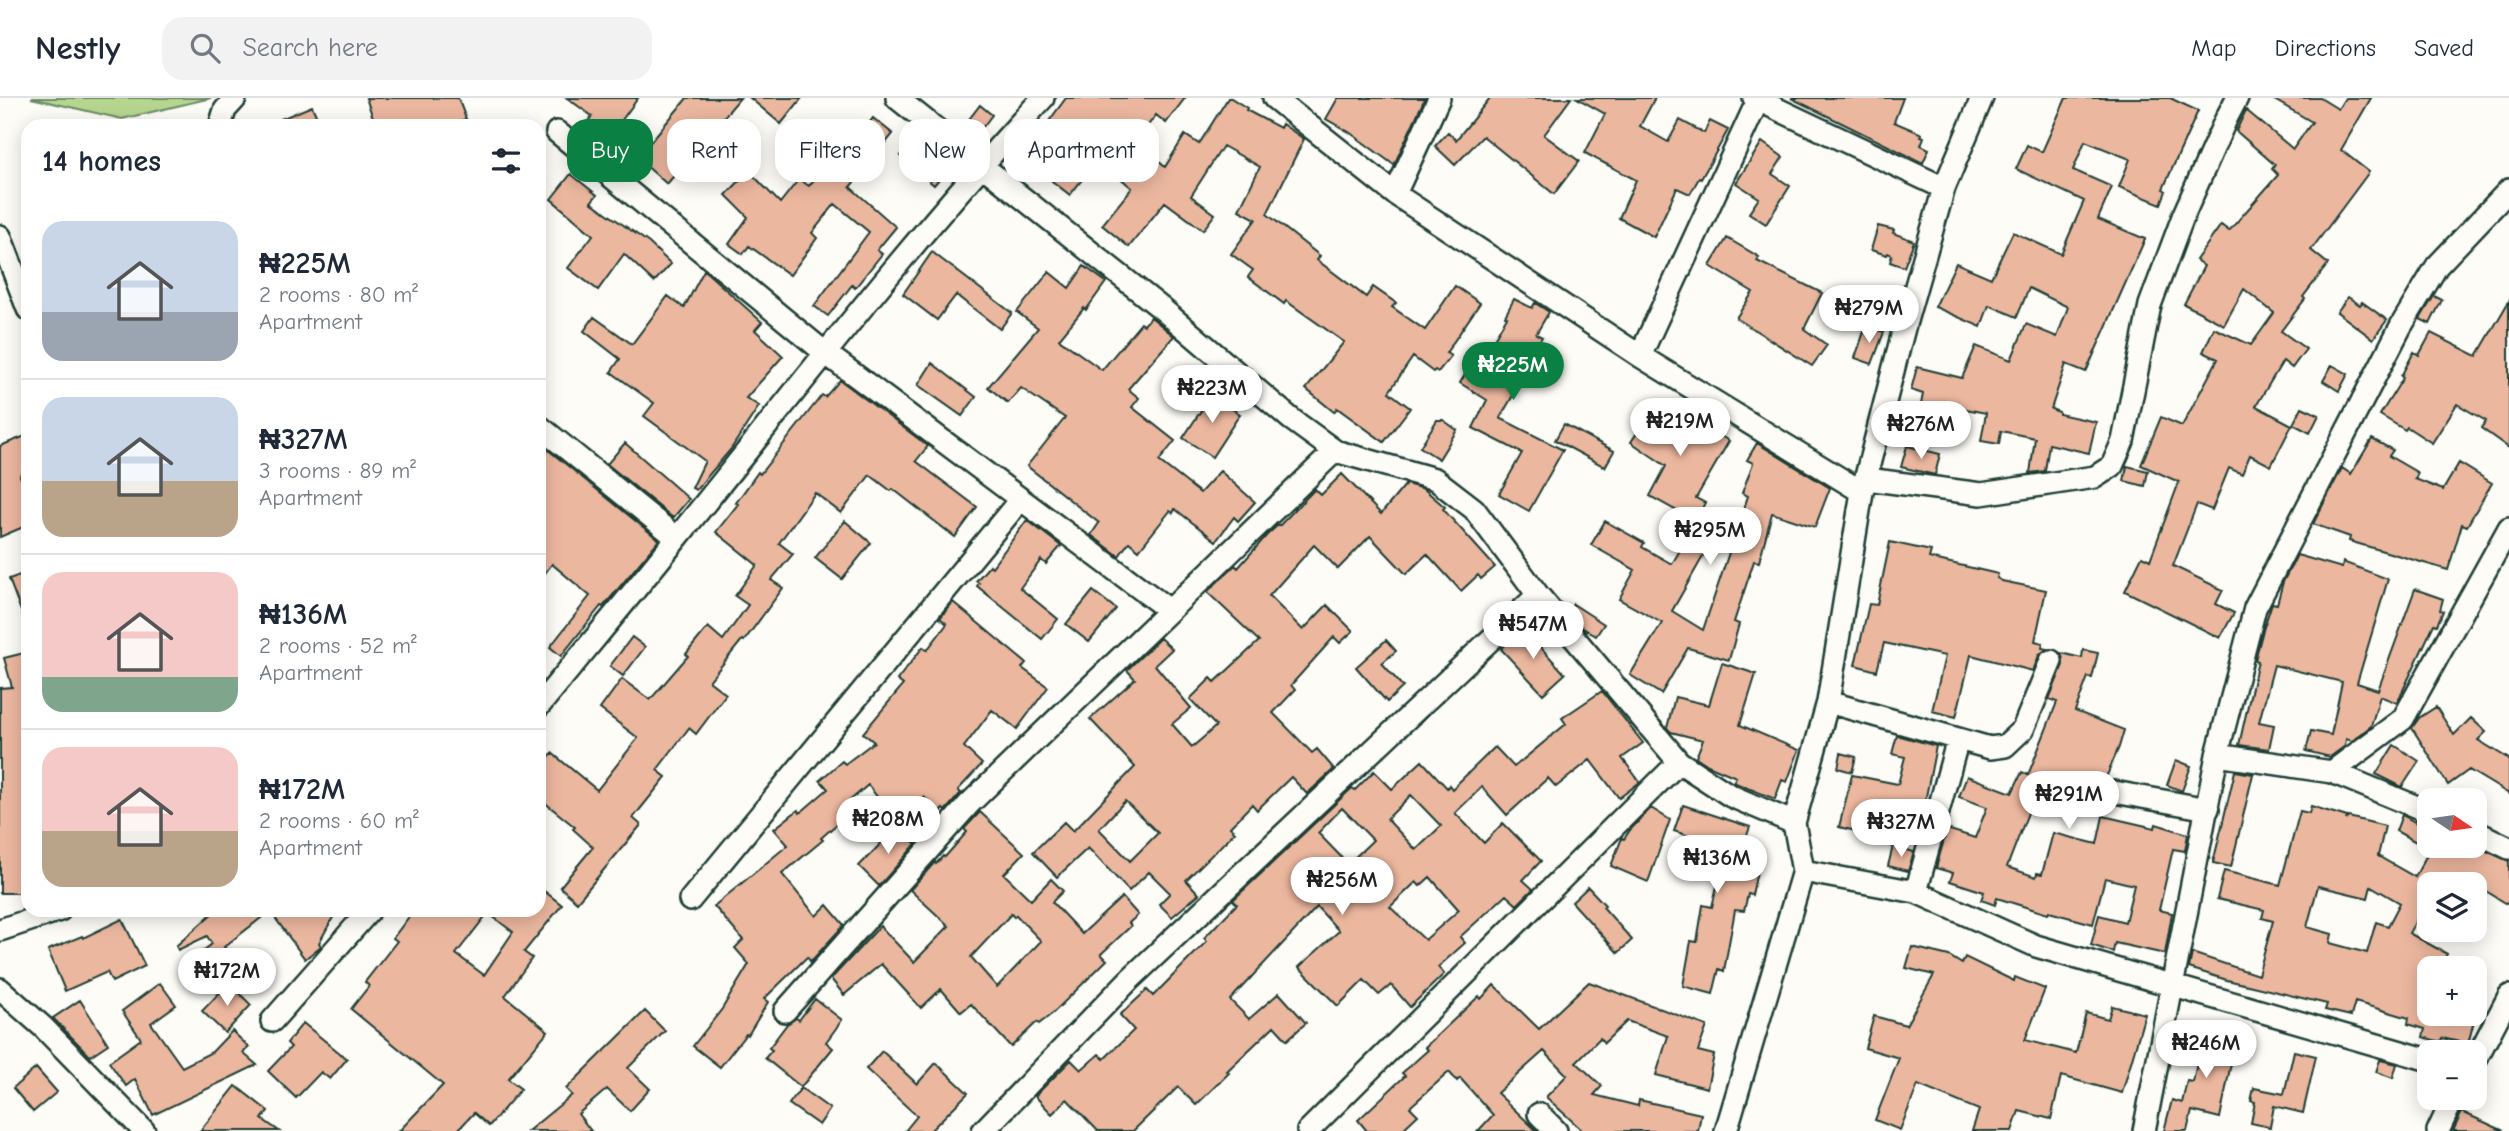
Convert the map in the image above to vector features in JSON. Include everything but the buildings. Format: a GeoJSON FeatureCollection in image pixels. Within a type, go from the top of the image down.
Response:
{"type":"FeatureCollection","features":[{"type":"Feature","properties":{"kind":"street"},"geometry":{"type":"LineString","coordinates":[[897,98],[923,119]]}},
{"type":"Feature","properties":{"kind":"street"},"geometry":{"type":"LineString","coordinates":[[990,154],[1043,98]]}},
{"type":"Feature","properties":{"kind":"street"},"geometry":{"type":"LineString","coordinates":[[1274,98],[1395,194],[1640,356],[1864,485],[1981,494],[2095,477],[2112,466],[2123,441],[2150,305],[2184,214],[2225,119],[2237,98]]}},
{"type":"Feature","properties":{"kind":"street"},"geometry":{"type":"LineString","coordinates":[[1395,194],[1439,98]]}},
{"type":"Feature","properties":{"kind":"street"},"geometry":{"type":"LineString","coordinates":[[1726,1131],[1803,871],[1794,823],[1828,702],[1864,485],[1904,328],[1944,188],[1982,98]]}},
{"type":"Feature","properties":{"kind":"street"},"geometry":{"type":"LineString","coordinates":[[222,119],[225,110],[234,99]]}},
{"type":"Feature","properties":{"kind":"street"},"geometry":{"type":"LineString","coordinates":[[1640,356],[1756,99],[1944,188]]}},
{"type":"Feature","properties":{"kind":"street"},"geometry":{"type":"LineString","coordinates":[[557,132],[824,352],[1169,610]]}},
{"type":"Feature","properties":{"kind":"street"},"geometry":{"type":"LineString","coordinates":[[990,173],[1161,308],[1291,419],[1335,451],[1436,479],[1474,509],[1538,595],[1679,762],[1731,796],[1794,823]]}},
{"type":"Feature","properties":{"kind":"street"},"geometry":{"type":"LineString","coordinates":[[546,697],[824,352],[966,182]]}},
{"type":"Feature","properties":{"kind":"street"},"geometry":{"type":"LineString","coordinates":[[2144,1131],[2174,988],[2217,755],[2255,608],[2401,326],[2437,266],[2509,190]]}},
{"type":"Feature","properties":{"kind":"street"},"geometry":{"type":"LineString","coordinates":[[0,236],[21,291]]}},
{"type":"Feature","properties":{"kind":"street"},"geometry":{"type":"LineString","coordinates":[[546,432],[677,538]]}},
{"type":"Feature","properties":{"kind":"street"},"geometry":{"type":"LineString","coordinates":[[785,1011],[969,804],[1335,451]]}},
{"type":"Feature","properties":{"kind":"street"},"geometry":{"type":"LineString","coordinates":[[690,900],[1020,500]]}},
{"type":"Feature","properties":{"kind":"street"},"geometry":{"type":"LineString","coordinates":[[2332,772],[2403,719],[2509,528]]}},
{"type":"Feature","properties":{"kind":"street"},"geometry":{"type":"LineString","coordinates":[[984,1131],[1129,980],[1538,595]]}},
{"type":"Feature","properties":{"kind":"street"},"geometry":{"type":"LineString","coordinates":[[1828,702],[1990,748],[2005,746],[2022,729],[2051,661]]}},
{"type":"Feature","properties":{"kind":"street"},"geometry":{"type":"LineString","coordinates":[[1916,892],[1958,739]]}},
{"type":"Feature","properties":{"kind":"street"},"geometry":{"type":"LineString","coordinates":[[2217,755],[2332,772],[2417,807]]}},
{"type":"Feature","properties":{"kind":"street"},"geometry":{"type":"LineString","coordinates":[[1307,1131],[1679,762]]}},
{"type":"Feature","properties":{"kind":"street"},"geometry":{"type":"LineString","coordinates":[[2114,792],[2208,809]]}},
{"type":"Feature","properties":{"kind":"street"},"geometry":{"type":"LineString","coordinates":[[2487,837],[2509,848]]}},
{"type":"Feature","properties":{"kind":"street"},"geometry":{"type":"LineString","coordinates":[[1803,871],[1916,892],[2036,946],[2417,1057]]}},
{"type":"Feature","properties":{"kind":"street"},"geometry":{"type":"LineString","coordinates":[[0,930],[39,917]]}},
{"type":"Feature","properties":{"kind":"street"},"geometry":{"type":"LineString","coordinates":[[272,1021],[364,917]]}},
{"type":"Feature","properties":{"kind":"street"},"geometry":{"type":"LineString","coordinates":[[0,989],[43,1027],[144,1131]]}},
{"type":"Feature","properties":{"kind":"street"},"geometry":{"type":"LineString","coordinates":[[2486,1040],[2509,996]]}},
{"type":"Feature","properties":{"kind":"street"},"geometry":{"type":"LineString","coordinates":[[2438,1131],[2448,1110]]}},
{"type":"Feature","properties":{"kind":"street"},"geometry":{"type":"LineString","coordinates":[[1539,1114],[1556,1131]]}},
{"type":"Feature","properties":{"kind":"green space"},"geometry":{"type":"Polygon","coordinates":[[[31,98],[211,98],[122,119],[31,98]]]}}]}
